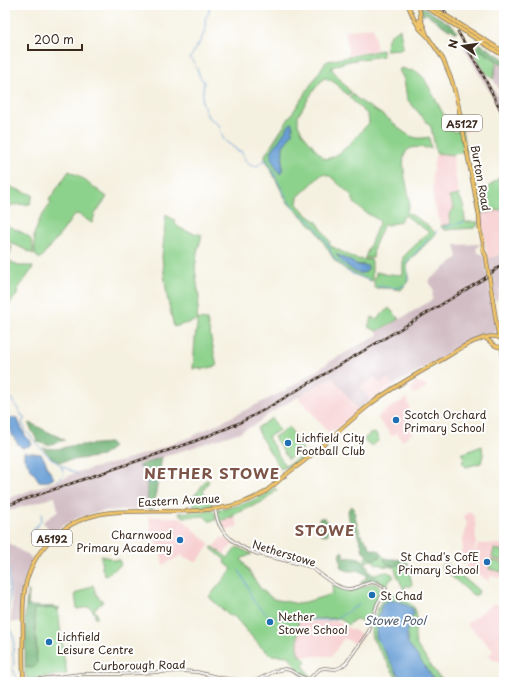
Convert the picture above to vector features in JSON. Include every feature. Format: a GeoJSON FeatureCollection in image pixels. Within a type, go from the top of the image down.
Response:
{"type":"FeatureCollection","features":[{"type":"Feature","properties":{"kind":"highway","name":"A5127"},"geometry":{"type":"LineString","coordinates":[[408,5],[414,19],[428,37]]}},
{"type":"Feature","properties":{"kind":"highway","name":"A5127"},"geometry":{"type":"LineString","coordinates":[[419,5],[421,20],[428,37]]}},
{"type":"Feature","properties":{"kind":"highway"},"geometry":{"type":"LineString","coordinates":[[423,5],[504,56]]}},
{"type":"Feature","properties":{"kind":"highway"},"geometry":{"type":"LineString","coordinates":[[429,5],[504,52]]}},
{"type":"Feature","properties":{"kind":"highway"},"geometry":{"type":"LineString","coordinates":[[419,20],[423,32]]}},
{"type":"Feature","properties":{"kind":"highway","name":"Burton Road"},"geometry":{"type":"LineString","coordinates":[[428,37],[446,65],[454,87],[479,215],[483,250],[486,256],[498,328]]}},
{"type":"Feature","properties":{"kind":"highway","name":"A5127"},"geometry":{"type":"LineString","coordinates":[[498,328],[498,334],[502,342]]}},
{"type":"Feature","properties":{"kind":"highway"},"geometry":{"type":"LineString","coordinates":[[492,342],[491,340],[498,328]]}},
{"type":"Feature","properties":{"kind":"highway","name":"Eastern Avenue"},"geometry":{"type":"LineString","coordinates":[[24,682],[22,659],[25,587],[30,570],[36,558],[52,538],[68,526],[96,514],[115,512],[164,512],[215,508],[255,498],[266,492],[282,477],[304,461],[378,398],[407,379],[468,344],[484,338],[494,337],[502,342]]}},
{"type":"Feature","properties":{"kind":"highway"},"geometry":{"type":"LineString","coordinates":[[484,338],[498,347],[501,347],[502,342]]}},
{"type":"Feature","properties":{"kind":"street"},"geometry":{"type":"LineString","coordinates":[[502,342],[504,365]]}},
{"type":"Feature","properties":{"kind":"street"},"geometry":{"type":"LineString","coordinates":[[498,347],[502,352]]}},
{"type":"Feature","properties":{"kind":"street","name":"Netherstowe"},"geometry":{"type":"LineString","coordinates":[[215,508],[218,522],[224,532],[235,542],[250,552],[308,566],[336,585],[342,587],[350,589],[373,582],[378,582],[386,588],[377,604],[369,631],[341,667]]}},
{"type":"Feature","properties":{"kind":"street","name":"Curborough Road"},"geometry":{"type":"LineString","coordinates":[[24,682],[80,674],[181,671],[197,672],[220,678],[248,681],[257,680],[275,671],[285,669],[290,670],[306,679],[310,678],[322,668],[336,669],[341,667]]}},
{"type":"Feature","properties":{"kind":"shaded area"},"geometry":{"type":"Polygon","coordinates":[[[373,27],[377,50],[349,55],[345,31],[373,27]]]}},
{"type":"Feature","properties":{"kind":"shaded area"},"geometry":{"type":"Polygon","coordinates":[[[463,46],[470,46],[504,107],[504,124],[492,96],[463,46]]]}},
{"type":"Feature","properties":{"kind":"shaded area"},"geometry":{"type":"Polygon","coordinates":[[[497,61],[504,65],[504,99],[493,79],[497,61]]]}},
{"type":"Feature","properties":{"kind":"shaded area"},"geometry":{"type":"Polygon","coordinates":[[[476,117],[472,129],[466,131],[465,134],[462,118],[476,117]]]}},
{"type":"Feature","properties":{"kind":"shaded area"},"geometry":{"type":"Polygon","coordinates":[[[436,153],[454,155],[453,164],[459,195],[450,197],[454,209],[449,217],[450,224],[441,226],[433,199],[432,174],[436,153]]]}},
{"type":"Feature","properties":{"kind":"shaded area"},"geometry":{"type":"Polygon","coordinates":[[[504,209],[504,253],[488,259],[480,214],[504,209]]]}},
{"type":"Feature","properties":{"kind":"shaded area"},"geometry":{"type":"Polygon","coordinates":[[[480,244],[476,249],[478,253],[484,255],[496,327],[495,333],[479,337],[469,342],[393,386],[388,378],[379,383],[375,377],[360,387],[371,401],[359,411],[332,377],[270,413],[256,424],[241,432],[138,465],[146,469],[148,509],[104,511],[90,514],[75,519],[62,526],[53,534],[43,522],[58,510],[55,497],[5,512],[5,500],[63,479],[77,472],[119,462],[193,436],[286,390],[331,361],[378,336],[377,331],[383,329],[432,300],[433,289],[428,281],[458,257],[455,245],[480,244]]]}},
{"type":"Feature","properties":{"kind":"shaded area"},"geometry":{"type":"Polygon","coordinates":[[[504,253],[504,281],[499,291],[497,301],[494,299],[488,259],[504,253]]]}},
{"type":"Feature","properties":{"kind":"shaded area"},"geometry":{"type":"Polygon","coordinates":[[[332,377],[359,411],[335,430],[328,432],[298,397],[332,377]]]}},
{"type":"Feature","properties":{"kind":"shaded area"},"geometry":{"type":"Polygon","coordinates":[[[375,377],[388,377],[393,386],[371,401],[360,387],[375,377]]]}},
{"type":"Feature","properties":{"kind":"shaded area"},"geometry":{"type":"Polygon","coordinates":[[[415,381],[427,386],[424,390],[414,394],[410,388],[415,381]]]}},
{"type":"Feature","properties":{"kind":"shaded area","name":"Scotch Orchard Primary School"},"geometry":{"type":"Polygon","coordinates":[[[407,398],[412,419],[417,429],[402,441],[397,433],[392,436],[378,417],[407,398]]]}},
{"type":"Feature","properties":{"kind":"shaded area"},"geometry":{"type":"Polygon","coordinates":[[[470,511],[475,518],[476,542],[471,560],[468,564],[460,557],[467,523],[463,517],[470,511]]]}},
{"type":"Feature","properties":{"kind":"shaded area"},"geometry":{"type":"Polygon","coordinates":[[[234,516],[238,526],[226,531],[221,521],[234,516]]]}},
{"type":"Feature","properties":{"kind":"shaded area","name":"Charnwood Primary Academy"},"geometry":{"type":"Polygon","coordinates":[[[149,517],[180,517],[210,544],[196,563],[188,558],[185,559],[182,555],[163,565],[161,553],[152,536],[149,517]]]}},
{"type":"Feature","properties":{"kind":"shaded area"},"geometry":{"type":"Polygon","coordinates":[[[222,537],[233,544],[223,554],[214,547],[222,537]]]}},
{"type":"Feature","properties":{"kind":"shaded area"},"geometry":{"type":"Polygon","coordinates":[[[5,541],[31,557],[32,561],[26,575],[23,588],[20,622],[11,622],[12,599],[10,588],[10,566],[5,561],[5,541]]]}},
{"type":"Feature","properties":{"kind":"shaded area","name":"St Chad's CofE Primary School"},"geometry":{"type":"Polygon","coordinates":[[[478,544],[499,544],[504,546],[503,577],[499,578],[491,576],[488,581],[471,568],[465,576],[461,573],[472,560],[478,544]]]}},
{"type":"Feature","properties":{"kind":"shaded area","name":"Nether Stowe School"},"geometry":{"type":"Polygon","coordinates":[[[234,567],[292,621],[338,621],[344,626],[364,636],[357,645],[344,638],[332,656],[302,656],[306,662],[303,665],[310,676],[302,676],[289,656],[271,655],[260,646],[233,615],[231,617],[209,597],[234,567]]]}},
{"type":"Feature","properties":{"kind":"shaded area"},"geometry":{"type":"Polygon","coordinates":[[[494,603],[504,604],[504,662],[493,660],[489,655],[494,650],[466,624],[494,603]]]}},
{"type":"Feature","properties":{"kind":"green space"},"geometry":{"type":"Polygon","coordinates":[[[421,6],[453,26],[457,32],[456,33],[451,29],[449,30],[425,13],[424,16],[421,14],[421,6]]]}},
{"type":"Feature","properties":{"kind":"green space"},"geometry":{"type":"Polygon","coordinates":[[[400,29],[403,47],[400,49],[386,50],[389,37],[400,29]]]}},
{"type":"Feature","properties":{"kind":"green space"},"geometry":{"type":"Polygon","coordinates":[[[479,43],[504,59],[504,65],[477,48],[479,43]]]}},
{"type":"Feature","properties":{"kind":"green space"},"geometry":{"type":"Polygon","coordinates":[[[470,46],[476,47],[497,61],[493,79],[485,72],[470,46]]]}},
{"type":"Feature","properties":{"kind":"green space"},"geometry":{"type":"Polygon","coordinates":[[[382,50],[383,56],[350,61],[331,68],[351,93],[347,95],[334,82],[324,78],[313,91],[298,116],[298,124],[303,134],[325,159],[331,158],[343,150],[369,123],[368,115],[349,97],[352,94],[386,117],[407,134],[417,138],[429,137],[431,148],[414,148],[409,149],[405,153],[404,174],[409,197],[406,212],[414,216],[436,234],[409,261],[407,267],[408,281],[401,290],[392,288],[375,288],[374,277],[376,276],[376,272],[389,275],[403,275],[403,257],[429,232],[405,215],[399,222],[387,225],[384,224],[374,247],[373,258],[365,258],[380,221],[355,204],[351,195],[330,176],[324,174],[321,175],[298,197],[297,204],[306,214],[317,222],[330,242],[329,245],[356,259],[372,261],[372,281],[357,275],[335,261],[316,230],[287,202],[265,158],[265,155],[325,63],[328,61],[382,50]],[[336,254],[355,272],[364,265],[353,263],[336,254]]]}},
{"type":"Feature","properties":{"kind":"green space"},"geometry":{"type":"Polygon","coordinates":[[[401,68],[416,71],[424,78],[453,132],[462,130],[466,152],[454,155],[436,153],[431,127],[407,99],[404,79],[399,70],[401,68]]]}},
{"type":"Feature","properties":{"kind":"green space"},"geometry":{"type":"Polygon","coordinates":[[[69,171],[80,177],[107,197],[95,214],[92,223],[78,214],[74,215],[40,259],[35,255],[34,234],[38,222],[51,203],[49,200],[69,171]]]}},
{"type":"Feature","properties":{"kind":"green space"},"geometry":{"type":"Polygon","coordinates":[[[500,177],[503,177],[504,209],[480,214],[477,198],[500,177]]]}},
{"type":"Feature","properties":{"kind":"green space"},"geometry":{"type":"Polygon","coordinates":[[[5,185],[33,195],[30,204],[11,205],[7,209],[8,210],[5,215],[5,185]]]}},
{"type":"Feature","properties":{"kind":"green space"},"geometry":{"type":"Polygon","coordinates":[[[459,195],[464,207],[465,222],[478,222],[478,225],[474,228],[444,230],[441,226],[450,224],[449,215],[454,208],[449,197],[459,195]]]}},
{"type":"Feature","properties":{"kind":"green space"},"geometry":{"type":"Polygon","coordinates":[[[166,215],[174,220],[175,224],[181,229],[202,235],[197,253],[195,269],[199,298],[197,319],[207,320],[217,366],[200,370],[200,367],[193,369],[198,320],[174,327],[167,296],[162,257],[166,215]]]}},
{"type":"Feature","properties":{"kind":"green space"},"geometry":{"type":"Polygon","coordinates":[[[11,227],[28,236],[32,243],[33,254],[5,240],[5,229],[11,227]]]}},
{"type":"Feature","properties":{"kind":"green space"},"geometry":{"type":"Polygon","coordinates":[[[5,243],[12,246],[8,260],[19,266],[32,266],[33,268],[18,289],[17,295],[5,308],[5,243]]]}},
{"type":"Feature","properties":{"kind":"green space"},"geometry":{"type":"Polygon","coordinates":[[[389,308],[399,319],[377,331],[368,327],[372,317],[376,320],[389,308]]]}},
{"type":"Feature","properties":{"kind":"green space"},"geometry":{"type":"Polygon","coordinates":[[[272,418],[279,430],[268,437],[285,466],[308,452],[310,453],[297,463],[281,469],[263,441],[257,428],[272,418]]]}},
{"type":"Feature","properties":{"kind":"green space"},"geometry":{"type":"Polygon","coordinates":[[[30,423],[65,440],[48,445],[38,442],[29,425],[30,423]]]}},
{"type":"Feature","properties":{"kind":"green space","name":"Lichfield City Football Club"},"geometry":{"type":"Polygon","coordinates":[[[289,427],[303,450],[288,459],[274,437],[289,427]]]}},
{"type":"Feature","properties":{"kind":"green space"},"geometry":{"type":"Polygon","coordinates":[[[374,433],[379,440],[372,446],[364,439],[370,434],[374,433]]]}},
{"type":"Feature","properties":{"kind":"green space"},"geometry":{"type":"Polygon","coordinates":[[[110,443],[113,447],[102,456],[58,462],[43,448],[56,449],[71,446],[110,443]]]}},
{"type":"Feature","properties":{"kind":"green space"},"geometry":{"type":"Polygon","coordinates":[[[482,446],[483,455],[481,463],[466,467],[462,462],[465,458],[461,454],[482,446]]]}},
{"type":"Feature","properties":{"kind":"green space"},"geometry":{"type":"Polygon","coordinates":[[[162,457],[153,509],[148,509],[146,469],[138,466],[162,457]]]}},
{"type":"Feature","properties":{"kind":"green space"},"geometry":{"type":"Polygon","coordinates":[[[206,480],[209,481],[203,491],[215,507],[194,509],[194,495],[206,480]]]}},
{"type":"Feature","properties":{"kind":"green space"},"geometry":{"type":"Polygon","coordinates":[[[275,488],[277,490],[264,501],[221,521],[223,528],[218,519],[218,510],[251,501],[275,488]]]}},
{"type":"Feature","properties":{"kind":"green space"},"geometry":{"type":"Polygon","coordinates":[[[351,506],[354,508],[356,521],[361,535],[371,549],[380,551],[381,554],[378,558],[372,559],[363,552],[354,527],[349,520],[348,511],[351,506]]]}},
{"type":"Feature","properties":{"kind":"green space"},"geometry":{"type":"Polygon","coordinates":[[[212,510],[215,513],[216,520],[209,521],[204,516],[184,517],[178,513],[212,510]]]}},
{"type":"Feature","properties":{"kind":"green space"},"geometry":{"type":"Polygon","coordinates":[[[320,518],[325,518],[327,522],[328,534],[326,535],[321,534],[320,518]]]}},
{"type":"Feature","properties":{"kind":"green space"},"geometry":{"type":"Polygon","coordinates":[[[213,547],[228,558],[237,547],[252,554],[241,559],[260,588],[273,599],[299,604],[332,594],[333,585],[344,590],[351,591],[374,583],[379,586],[381,594],[371,615],[369,623],[355,619],[348,625],[340,618],[298,618],[298,655],[301,655],[306,662],[303,665],[310,676],[302,676],[289,656],[271,655],[260,646],[233,615],[231,617],[209,597],[232,569],[224,562],[225,560],[211,548],[213,547]]]}},
{"type":"Feature","properties":{"kind":"green space"},"geometry":{"type":"Polygon","coordinates":[[[494,549],[504,551],[504,561],[492,558],[494,549]]]}},
{"type":"Feature","properties":{"kind":"green space"},"geometry":{"type":"Polygon","coordinates":[[[343,552],[344,558],[353,557],[362,560],[366,563],[369,572],[380,581],[371,581],[361,584],[367,575],[358,570],[347,571],[340,566],[341,562],[339,554],[343,552]]]}},
{"type":"Feature","properties":{"kind":"green space"},"geometry":{"type":"Polygon","coordinates":[[[381,554],[385,558],[384,560],[405,566],[408,565],[412,584],[410,587],[407,585],[404,590],[394,567],[382,566],[376,564],[372,560],[366,562],[365,558],[367,556],[372,559],[379,558],[381,554]]]}},
{"type":"Feature","properties":{"kind":"green space"},"geometry":{"type":"Polygon","coordinates":[[[101,556],[112,560],[119,560],[121,565],[105,576],[102,568],[101,556]]]}},
{"type":"Feature","properties":{"kind":"green space"},"geometry":{"type":"Polygon","coordinates":[[[385,558],[405,560],[408,565],[405,566],[400,564],[395,566],[387,564],[384,560],[385,558]]]}},
{"type":"Feature","properties":{"kind":"green space"},"geometry":{"type":"Polygon","coordinates":[[[491,560],[504,563],[502,572],[489,569],[491,560]]]}},
{"type":"Feature","properties":{"kind":"green space"},"geometry":{"type":"Polygon","coordinates":[[[444,563],[477,589],[479,591],[478,594],[473,595],[443,569],[441,566],[444,563]]]}},
{"type":"Feature","properties":{"kind":"green space"},"geometry":{"type":"Polygon","coordinates":[[[387,572],[392,574],[394,577],[387,585],[379,582],[380,581],[374,575],[376,573],[387,572]]]}},
{"type":"Feature","properties":{"kind":"green space"},"geometry":{"type":"Polygon","coordinates":[[[93,585],[95,592],[103,601],[94,609],[97,614],[97,618],[90,607],[77,609],[75,594],[93,585]]]}},
{"type":"Feature","properties":{"kind":"green space"},"geometry":{"type":"Polygon","coordinates":[[[28,591],[28,606],[60,608],[58,610],[53,608],[34,609],[37,663],[31,668],[25,667],[25,612],[28,591]]]}},
{"type":"Feature","properties":{"kind":"green space","name":"Stowe Pool"},"geometry":{"type":"Polygon","coordinates":[[[386,593],[394,593],[412,605],[417,617],[415,641],[417,646],[438,676],[447,682],[399,682],[372,638],[371,633],[375,615],[386,593]]]}},
{"type":"Feature","properties":{"kind":"green space","name":"Lichfield Leisure Centre"},"geometry":{"type":"Polygon","coordinates":[[[53,608],[58,610],[67,674],[30,679],[26,678],[25,667],[34,667],[37,653],[34,609],[53,608]]]}},
{"type":"Feature","properties":{"kind":"water"},"geometry":{"type":"Polygon","coordinates":[[[291,123],[293,128],[292,133],[283,146],[282,173],[280,174],[271,158],[271,152],[291,123]]]}},
{"type":"Feature","properties":{"kind":"water"},"geometry":{"type":"Polygon","coordinates":[[[336,254],[358,265],[368,266],[368,269],[366,272],[357,273],[345,264],[336,254]]]}},
{"type":"Feature","properties":{"kind":"water"},"geometry":{"type":"Polygon","coordinates":[[[7,417],[17,418],[25,435],[30,440],[32,445],[22,448],[20,446],[9,429],[7,417]]]}},
{"type":"Feature","properties":{"kind":"water"},"geometry":{"type":"Polygon","coordinates":[[[24,452],[41,454],[54,478],[43,482],[39,481],[24,458],[24,452]]]}},
{"type":"Feature","properties":{"kind":"water","name":"Stowe Pool"},"geometry":{"type":"Polygon","coordinates":[[[390,600],[402,602],[413,609],[414,613],[408,631],[408,643],[436,682],[402,682],[376,637],[381,607],[383,603],[390,600]]]}},
{"type":"Feature","properties":{"kind":"waterway"},"geometry":{"type":"LineString","coordinates":[[5,7],[17,5]]}},
{"type":"Feature","properties":{"kind":"waterway"},"geometry":{"type":"LineString","coordinates":[[210,6],[209,13],[205,19],[203,35],[190,58],[195,64],[200,77],[204,82],[202,101],[208,117],[219,125],[224,140],[237,151],[241,151],[250,165],[256,166],[265,160],[268,161],[288,200],[294,208],[317,229],[329,246],[331,253],[336,260],[342,264],[347,271],[370,281]]}},
{"type":"Feature","properties":{"kind":"waterway"},"geometry":{"type":"LineString","coordinates":[[457,224],[464,222]]}},
{"type":"Feature","properties":{"kind":"waterway"},"geometry":{"type":"LineString","coordinates":[[443,227],[455,225]]}},
{"type":"Feature","properties":{"kind":"waterway"},"geometry":{"type":"LineString","coordinates":[[377,286],[395,288],[404,285],[408,278],[406,262],[437,231]]}},
{"type":"Feature","properties":{"kind":"waterway"},"geometry":{"type":"LineString","coordinates":[[5,392],[24,418],[22,423],[26,431],[47,455],[77,474]]}},
{"type":"Feature","properties":{"kind":"waterway"},"geometry":{"type":"LineString","coordinates":[[61,466],[63,471]]}},
{"type":"Feature","properties":{"kind":"waterway"},"geometry":{"type":"LineString","coordinates":[[58,481],[64,474]]}},
{"type":"Feature","properties":{"kind":"waterway"},"geometry":{"type":"LineString","coordinates":[[147,483],[155,483]]}},
{"type":"Feature","properties":{"kind":"waterway"},"geometry":{"type":"LineString","coordinates":[[29,535],[41,521],[42,513]]}},
{"type":"Feature","properties":{"kind":"waterway"},"geometry":{"type":"LineString","coordinates":[[9,566],[10,598],[7,614],[9,616],[9,628],[14,638],[13,666]]}},
{"type":"Feature","properties":{"kind":"waterway"},"geometry":{"type":"LineString","coordinates":[[239,570],[254,602],[269,616],[299,620],[330,620],[336,619],[359,605]]}},
{"type":"Feature","properties":{"kind":"waterway"},"geometry":{"type":"LineString","coordinates":[[5,635],[10,632]]}},
{"type":"Feature","properties":{"kind":"waterway"},"geometry":{"type":"LineString","coordinates":[[13,669],[17,682]]}},
{"type":"Feature","properties":{"kind":"railway"},"geometry":{"type":"LineString","coordinates":[[442,5],[446,13]]}},
{"type":"Feature","properties":{"kind":"railway"},"geometry":{"type":"LineString","coordinates":[[458,32],[482,73],[504,117]]}},
{"type":"Feature","properties":{"kind":"railway"},"geometry":{"type":"LineString","coordinates":[[5,506],[190,443],[239,423],[264,410],[459,294],[485,278],[504,263]]}},
{"type":"Feature","properties":{"kind":"place","name":"Scotch Orchard Primary School"},"geometry":{"type":"Point","coordinates":[396,420]}},
{"type":"Feature","properties":{"kind":"place","name":"Lichfield City Football Club"},"geometry":{"type":"Point","coordinates":[288,443]}},
{"type":"Feature","properties":{"kind":"place","name":"Charnwood Primary Academy"},"geometry":{"type":"Point","coordinates":[180,540]}},
{"type":"Feature","properties":{"kind":"place","name":"St Chad's CofE Primary School"},"geometry":{"type":"Point","coordinates":[487,562]}},
{"type":"Feature","properties":{"kind":"place","name":"St Chad"},"geometry":{"type":"Point","coordinates":[372,595]}},
{"type":"Feature","properties":{"kind":"place","name":"Nether Stowe School"},"geometry":{"type":"Point","coordinates":[270,622]}},
{"type":"Feature","properties":{"kind":"place","name":"Lichfield Leisure Centre"},"geometry":{"type":"Point","coordinates":[49,642]}},
{"type":"Feature","properties":{"kind":"district","name":"NETHER STOWE"},"geometry":{"type":"Point","coordinates":[212,472]}},
{"type":"Feature","properties":{"kind":"district","name":"STOWE"},"geometry":{"type":"Point","coordinates":[325,529]}}]}
